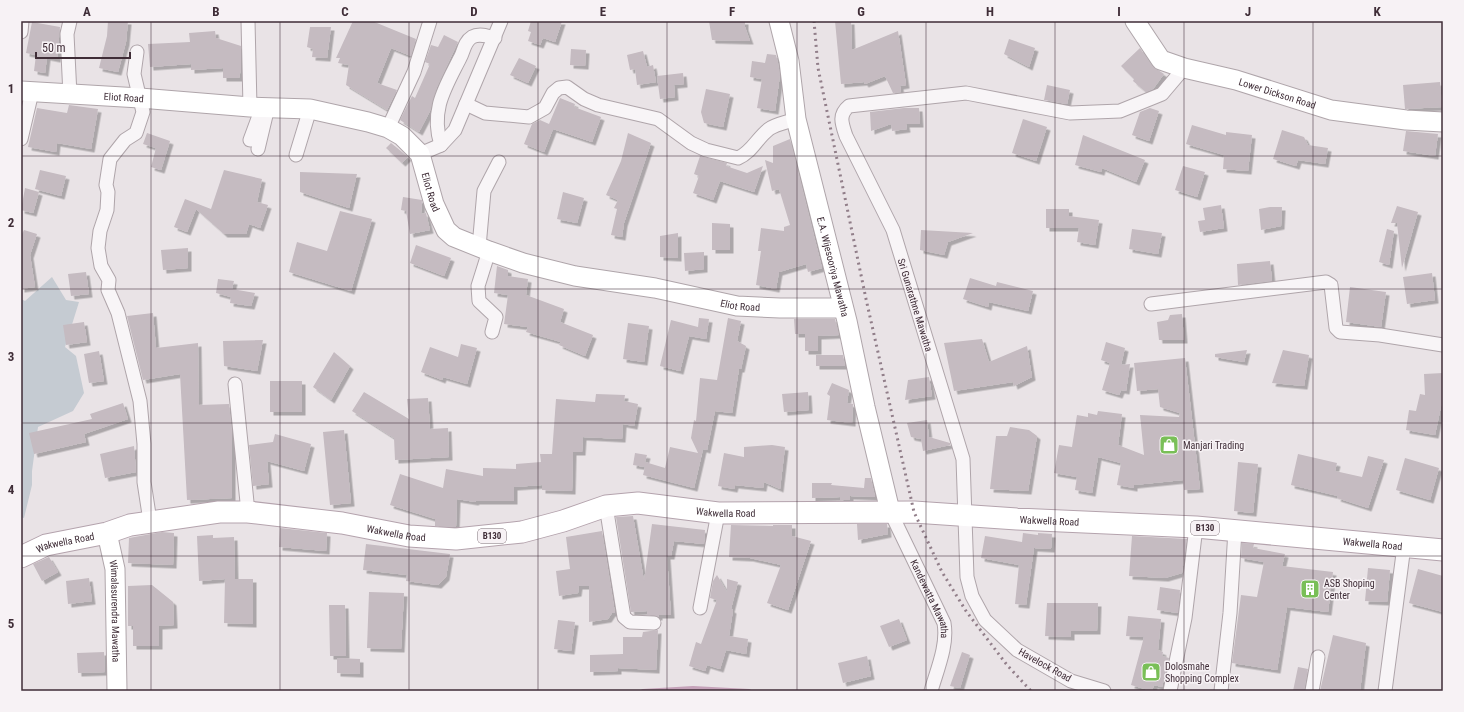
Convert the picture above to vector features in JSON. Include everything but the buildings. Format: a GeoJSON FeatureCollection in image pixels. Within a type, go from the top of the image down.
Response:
{"type":"FeatureCollection","features":[{"type":"Feature","properties":{"kind":"main road","name":"Wakwella Road"},"geometry":{"type":"LineString","coordinates":[[21,557],[46,545],[107,533],[150,521],[219,512],[248,512],[342,524],[409,536],[456,539],[522,532],[563,521],[606,506],[638,502],[718,513],[890,512],[1196,527],[1443,550]]}},
{"type":"Feature","properties":{"kind":"street"},"geometry":{"type":"LineString","coordinates":[[21,32],[22,21]]}},
{"type":"Feature","properties":{"kind":"street"},"geometry":{"type":"LineString","coordinates":[[70,21],[67,34],[70,95]]}},
{"type":"Feature","properties":{"kind":"street"},"geometry":{"type":"LineString","coordinates":[[248,21],[260,107],[254,144]]}},
{"type":"Feature","properties":{"kind":"street"},"geometry":{"type":"LineString","coordinates":[[388,128],[414,72],[430,21]]}},
{"type":"Feature","properties":{"kind":"street"},"geometry":{"type":"LineString","coordinates":[[420,154],[441,145],[455,130],[488,48],[495,38],[501,21]]}},
{"type":"Feature","properties":{"kind":"street","name":"E.A. Wijesooriya Mawatha"},"geometry":{"type":"LineString","coordinates":[[779,21],[789,61],[796,119],[843,308],[890,512]]}},
{"type":"Feature","properties":{"kind":"street","name":"Lower Dickson Road"},"geometry":{"type":"LineString","coordinates":[[1135,21],[1161,60],[1184,68],[1236,80],[1331,110],[1406,120],[1443,122]]}},
{"type":"Feature","properties":{"kind":"street"},"geometry":{"type":"LineString","coordinates":[[441,145],[436,115],[448,81],[461,57],[465,44],[470,38],[477,35],[495,38]]}},
{"type":"Feature","properties":{"kind":"street"},"geometry":{"type":"LineString","coordinates":[[137,52],[134,74],[142,112],[136,133],[125,140],[110,159],[106,185],[108,192],[107,210],[100,231],[98,248],[101,266],[109,280],[108,290],[118,313],[140,401],[144,444],[144,482],[150,521]]}},
{"type":"Feature","properties":{"kind":"street","name":"Sri Gunarathne Mawatha"},"geometry":{"type":"LineString","coordinates":[[966,515],[963,459],[944,402],[893,230],[846,136],[841,119],[843,111],[849,106],[966,93],[1070,113],[1120,111],[1162,94],[1184,68]]}},
{"type":"Feature","properties":{"kind":"street"},"geometry":{"type":"LineString","coordinates":[[466,104],[485,113],[529,117],[545,108],[553,93],[559,88],[567,87],[584,99],[598,105],[658,118],[691,142],[706,150],[738,158],[748,153],[754,144],[770,128],[796,119]]}},
{"type":"Feature","properties":{"kind":"street"},"geometry":{"type":"LineString","coordinates":[[21,139],[26,91]]}},
{"type":"Feature","properties":{"kind":"street","name":"Eliot Road"},"geometry":{"type":"LineString","coordinates":[[26,91],[70,95],[310,109],[388,128],[402,136],[420,154],[434,204],[446,230],[454,237],[484,249],[524,263],[575,276],[656,288],[737,306],[843,308]]}},
{"type":"Feature","properties":{"kind":"street"},"geometry":{"type":"LineString","coordinates":[[296,155],[310,109]]}},
{"type":"Feature","properties":{"kind":"street"},"geometry":{"type":"LineString","coordinates":[[492,332],[496,317],[479,301],[478,286],[484,249],[484,190],[499,162]]}},
{"type":"Feature","properties":{"kind":"street"},"geometry":{"type":"LineString","coordinates":[[1151,304],[1326,282],[1331,285],[1336,328],[1340,332],[1380,335],[1443,345]]}},
{"type":"Feature","properties":{"kind":"street"},"geometry":{"type":"LineString","coordinates":[[235,384],[248,512]]}},
{"type":"Feature","properties":{"kind":"street"},"geometry":{"type":"LineString","coordinates":[[606,506],[624,617],[630,622],[654,623]]}},
{"type":"Feature","properties":{"kind":"street","name":"Kandewatta Mawatha"},"geometry":{"type":"LineString","coordinates":[[890,512],[944,623],[946,632],[944,643],[931,691]]}},
{"type":"Feature","properties":{"kind":"street"},"geometry":{"type":"LineString","coordinates":[[700,608],[718,513]]}},
{"type":"Feature","properties":{"kind":"street","name":"Havelock Road"},"geometry":{"type":"LineString","coordinates":[[966,515],[967,576],[972,596],[985,620],[1017,650],[1071,681],[1104,691]]}},
{"type":"Feature","properties":{"kind":"street"},"geometry":{"type":"LineString","coordinates":[[1170,691],[1185,618],[1196,527]]}},
{"type":"Feature","properties":{"kind":"street"},"geometry":{"type":"LineString","coordinates":[[1221,691],[1230,614],[1235,530]]}},
{"type":"Feature","properties":{"kind":"street","name":"Wimalasurendra Mawatha"},"geometry":{"type":"LineString","coordinates":[[107,533],[114,569],[117,691]]}},
{"type":"Feature","properties":{"kind":"street"},"geometry":{"type":"LineString","coordinates":[[1385,691],[1404,546]]}},
{"type":"Feature","properties":{"kind":"street"},"geometry":{"type":"LineString","coordinates":[[1312,691],[1318,656]]}},
{"type":"Feature","properties":{"kind":"shaded area"},"geometry":{"type":"Polygon","coordinates":[[[52,277],[66,300],[79,302],[65,347],[76,356],[84,393],[73,411],[38,427],[32,471],[32,485],[24,518],[21,517],[21,299],[25,301],[52,277]]]}},
{"type":"Feature","properties":{"kind":"waterway"},"geometry":{"type":"LineString","coordinates":[[643,691],[693,688],[749,691]]}},
{"type":"Feature","properties":{"kind":"railway"},"geometry":{"type":"LineString","coordinates":[[814,21],[818,68],[866,299],[914,512],[942,572],[966,611],[1007,665],[1031,691]]}},
{"type":"Feature","properties":{"kind":"place","name":"Manjari Trading"},"geometry":{"type":"Point","coordinates":[1169,445]}},
{"type":"Feature","properties":{"kind":"place","name":"ASB Shoping Center"},"geometry":{"type":"Point","coordinates":[1310,589]}},
{"type":"Feature","properties":{"kind":"place","name":"Dolosmahe Shopping Complex"},"geometry":{"type":"Point","coordinates":[1151,672]}}]}
